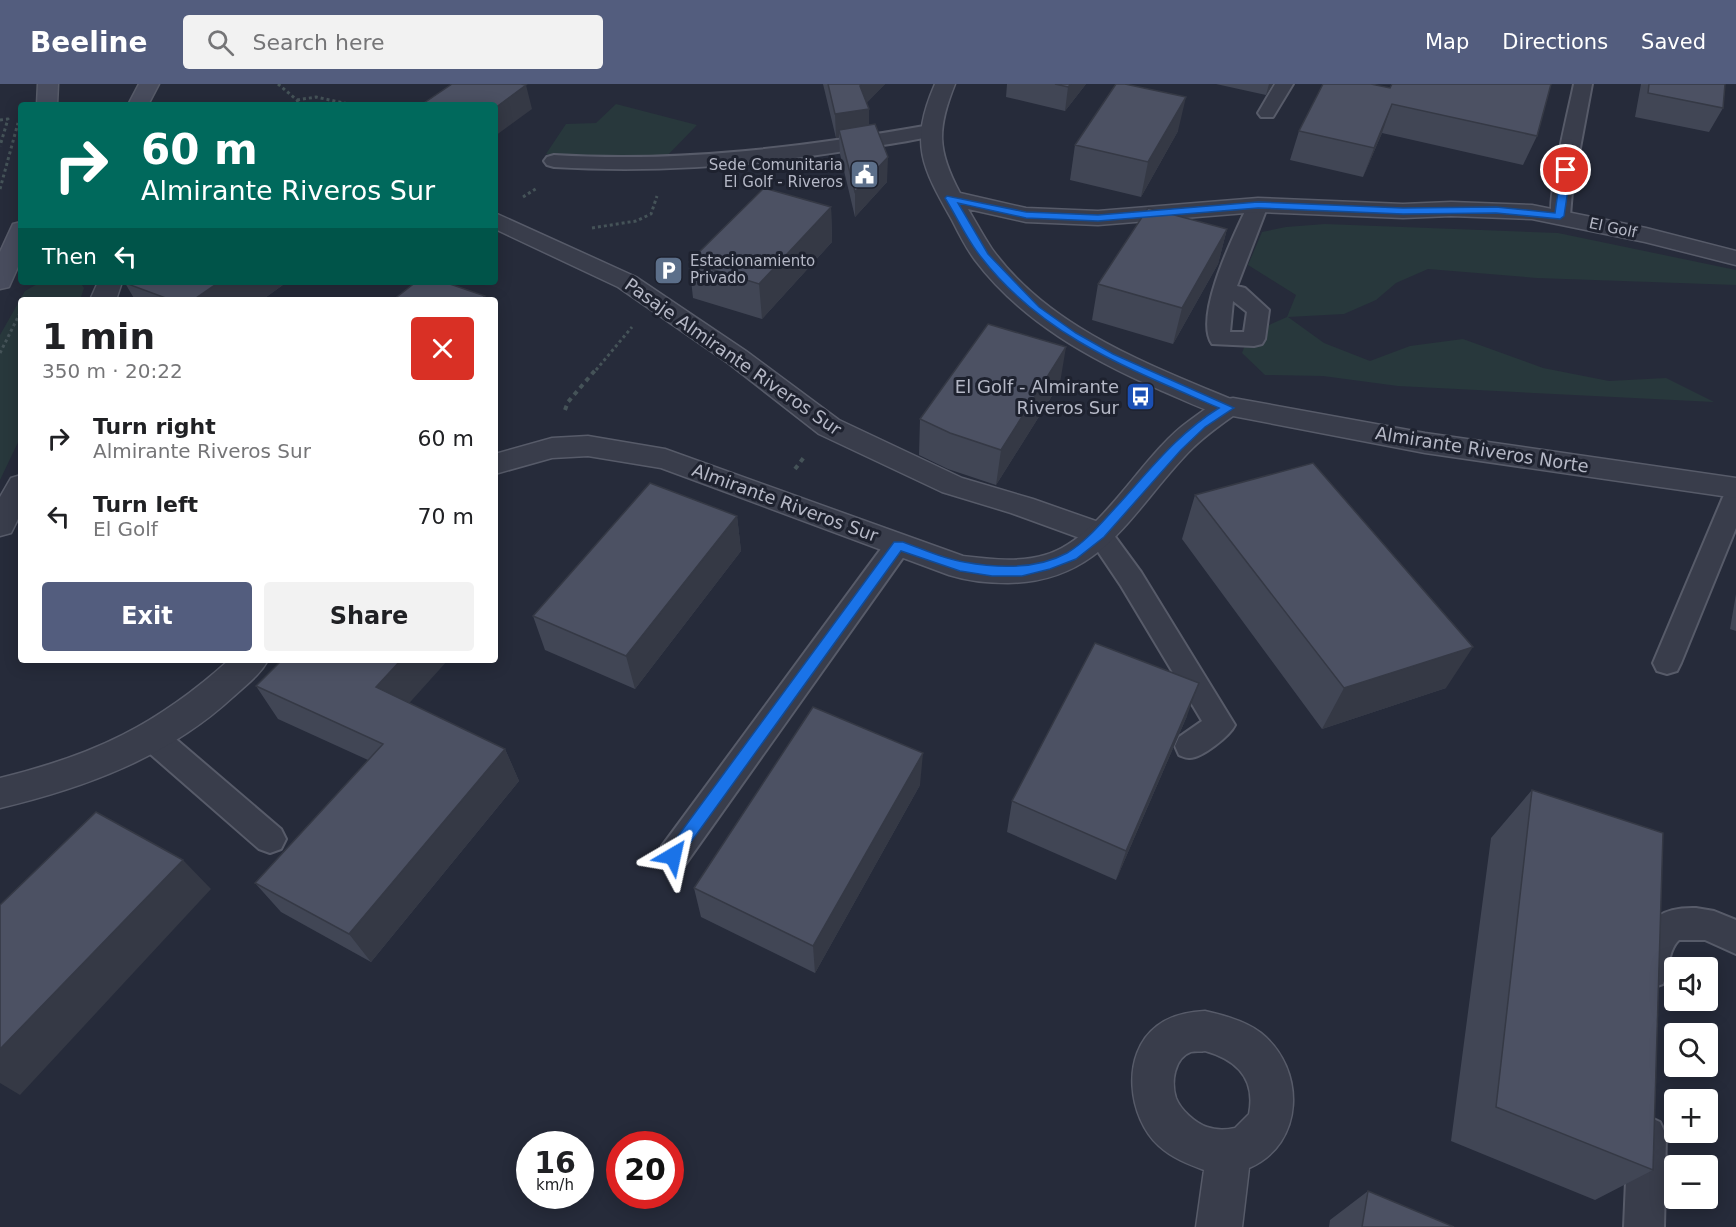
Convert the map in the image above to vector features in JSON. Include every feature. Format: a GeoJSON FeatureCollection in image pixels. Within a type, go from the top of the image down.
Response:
{"type":"FeatureCollection","features":[{"type":"Feature","properties":{"kind":"main road"},"geometry":{"type":"LineString","coordinates":[[48,84],[48,102]]}},
{"type":"Feature","properties":{"kind":"main road"},"geometry":{"type":"LineString","coordinates":[[140,102],[149,84]]}},
{"type":"Feature","properties":{"kind":"main road"},"geometry":{"type":"LineString","coordinates":[[12,287],[18,248]]}},
{"type":"Feature","properties":{"kind":"street"},"geometry":{"type":"LineString","coordinates":[[945,84],[930,131],[935,161],[950,198],[984,255],[1036,309],[1072,335],[1110,356],[1228,408]]}},
{"type":"Feature","properties":{"kind":"street","name":"El Golf"},"geometry":{"type":"LineString","coordinates":[[950,198],[1026,215],[1098,218],[1258,205],[1403,211],[1496,210],[1560,216],[1736,258]]}},
{"type":"Feature","properties":{"kind":"street","name":"Pasaje Almirante Riveros Sur"},"geometry":{"type":"LineString","coordinates":[[498,222],[627,282],[737,357],[829,427],[952,485],[1022,506],[1099,534]]}},
{"type":"Feature","properties":{"kind":"street","name":"Almirante Riveros Norte"},"geometry":{"type":"LineString","coordinates":[[1228,408],[1251,409],[1425,443],[1736,488]]}},
{"type":"Feature","properties":{"kind":"street","name":"Almirante Riveros Sur"},"geometry":{"type":"LineString","coordinates":[[498,463],[552,447],[588,446],[665,459],[960,567],[992,571],[1022,571],[1046,566],[1071,556],[1099,534],[1177,447],[1201,425],[1228,408]]}},
{"type":"Feature","properties":{"kind":"street"},"geometry":{"type":"LineString","coordinates":[[0,525],[18,491]]}},
{"type":"Feature","properties":{"kind":"street"},"geometry":{"type":"LineString","coordinates":[[0,793],[51,781],[94,766],[152,737],[188,714],[248,663]]}},
{"type":"Feature","properties":{"kind":"street"},"geometry":{"type":"LineString","coordinates":[[1219,1227],[1229,1152]]}},
{"type":"Feature","properties":{"kind":"lane"},"geometry":{"type":"LineString","coordinates":[[1267,113],[1284,84]]}},
{"type":"Feature","properties":{"kind":"lane"},"geometry":{"type":"LineString","coordinates":[[1560,216],[1562,191],[1583,84]]}},
{"type":"Feature","properties":{"kind":"lane"},"geometry":{"type":"LineString","coordinates":[[554,161],[674,165],[747,159],[930,131]]}},
{"type":"Feature","properties":{"kind":"lane"},"geometry":{"type":"LineString","coordinates":[[1227,290],[1241,242],[1258,205]]}},
{"type":"Feature","properties":{"kind":"lane"},"geometry":{"type":"LineString","coordinates":[[1667,663],[1736,497]]}},
{"type":"Feature","properties":{"kind":"lane"},"geometry":{"type":"LineString","coordinates":[[1099,534],[1131,579],[1220,725],[1190,746]]}},
{"type":"Feature","properties":{"kind":"lane"},"geometry":{"type":"LineString","coordinates":[[673,856],[898,545]]}},
{"type":"Feature","properties":{"kind":"lane"},"geometry":{"type":"LineString","coordinates":[[152,737],[270,839]]}},
{"type":"Feature","properties":{"kind":"lane"},"geometry":{"type":"LineString","coordinates":[[1650,1008],[1651,973],[1657,938],[1670,927],[1687,923],[1706,925],[1736,938]]}},
{"type":"Feature","properties":{"kind":"lane"},"geometry":{"type":"LineString","coordinates":[[1644,1227],[1648,1100]]}},
{"type":"Feature","properties":{"kind":"path"},"geometry":{"type":"LineString","coordinates":[[278,84],[297,100],[316,98],[337,102]]}},
{"type":"Feature","properties":{"kind":"path"},"geometry":{"type":"LineString","coordinates":[[0,120],[8,119],[0,146]]}},
{"type":"Feature","properties":{"kind":"path"},"geometry":{"type":"LineString","coordinates":[[0,189],[18,124]]}},
{"type":"Feature","properties":{"kind":"path"},"geometry":{"type":"LineString","coordinates":[[526,236],[566,233],[636,221],[651,214],[664,177],[674,165]]}},
{"type":"Feature","properties":{"kind":"path"},"geometry":{"type":"LineString","coordinates":[[0,353],[18,317]]}},
{"type":"Feature","properties":{"kind":"path"},"geometry":{"type":"LineString","coordinates":[[568,402],[633,326]]}},
{"type":"Feature","properties":{"kind":"path"},"geometry":{"type":"LineString","coordinates":[[790,476],[810,450]]}},
{"type":"Feature","properties":{"kind":"shaded area"},"geometry":{"type":"Polygon","coordinates":[[[616,104],[697,125],[664,159],[546,154],[566,124],[596,123],[616,104]]]}},
{"type":"Feature","properties":{"kind":"shaded area"},"geometry":{"type":"Polygon","coordinates":[[[1325,224],[1558,233],[1736,270],[1736,285],[1537,278],[1428,269],[1396,283],[1376,300],[1344,314],[1288,317],[1324,343],[1370,361],[1410,346],[1463,339],[1543,368],[1609,381],[1666,378],[1714,402],[1398,386],[1323,376],[1265,375],[1242,353],[1249,334],[1287,317],[1296,295],[1248,265],[1262,232],[1286,227],[1325,224]]]}},
{"type":"Feature","properties":{"kind":"shaded area"},"geometry":{"type":"Polygon","coordinates":[[[36,285],[82,285],[84,288],[81,297],[22,297],[25,291],[36,285]]]}},
{"type":"Feature","properties":{"kind":"shaded area"},"geometry":{"type":"Polygon","coordinates":[[[18,303],[18,442],[0,480],[0,335],[18,303]]]}},
{"type":"Feature","properties":{"kind":"building"},"geometry":{"type":"Polygon","coordinates":[[[452,84],[526,85],[498,106],[498,102],[425,102],[452,84]]]}},
{"type":"Feature","properties":{"kind":"building"},"geometry":{"type":"Polygon","coordinates":[[[828,84],[861,84],[869,109],[835,114],[828,84]]]}},
{"type":"Feature","properties":{"kind":"building"},"geometry":{"type":"Polygon","coordinates":[[[1055,84],[1071,84],[1068,87],[1055,84]]]}},
{"type":"Feature","properties":{"kind":"building"},"geometry":{"type":"Polygon","coordinates":[[[1116,84],[1186,97],[1148,162],[1075,145],[1116,84]]]}},
{"type":"Feature","properties":{"kind":"building"},"geometry":{"type":"Polygon","coordinates":[[[1323,84],[1371,84],[1390,88],[1392,84],[1551,84],[1537,136],[1392,104],[1374,148],[1299,131],[1323,84]]]}},
{"type":"Feature","properties":{"kind":"building"},"geometry":{"type":"Polygon","coordinates":[[[1649,84],[1725,84],[1723,108],[1648,93],[1649,84]]]}},
{"type":"Feature","properties":{"kind":"building"},"geometry":{"type":"Polygon","coordinates":[[[875,124],[888,157],[855,192],[839,130],[875,124]]]}},
{"type":"Feature","properties":{"kind":"building"},"geometry":{"type":"Polygon","coordinates":[[[764,188],[831,207],[759,284],[689,262],[764,188]]]}},
{"type":"Feature","properties":{"kind":"building"},"geometry":{"type":"Polygon","coordinates":[[[1148,208],[1227,229],[1182,308],[1098,284],[1148,208]]]}},
{"type":"Feature","properties":{"kind":"building"},"geometry":{"type":"Polygon","coordinates":[[[130,285],[215,285],[197,297],[163,297],[130,285]]]}},
{"type":"Feature","properties":{"kind":"building"},"geometry":{"type":"Polygon","coordinates":[[[412,285],[453,285],[485,296],[484,297],[397,297],[412,285]]]}},
{"type":"Feature","properties":{"kind":"building"},"geometry":{"type":"Polygon","coordinates":[[[988,324],[1066,347],[1001,450],[950,433],[920,419],[988,324]]]}},
{"type":"Feature","properties":{"kind":"building"},"geometry":{"type":"Polygon","coordinates":[[[1313,463],[1473,647],[1344,688],[1195,495],[1313,463]]]}},
{"type":"Feature","properties":{"kind":"building"},"geometry":{"type":"Polygon","coordinates":[[[650,483],[737,516],[626,656],[533,616],[650,483]]]}},
{"type":"Feature","properties":{"kind":"building"},"geometry":{"type":"Polygon","coordinates":[[[1095,643],[1199,683],[1126,851],[1012,801],[1095,643]]]}},
{"type":"Feature","properties":{"kind":"building"},"geometry":{"type":"Polygon","coordinates":[[[279,663],[398,663],[376,687],[505,749],[349,934],[255,883],[383,744],[256,686],[279,663]]]}},
{"type":"Feature","properties":{"kind":"building"},"geometry":{"type":"Polygon","coordinates":[[[813,707],[923,753],[813,946],[694,888],[813,707]]]}},
{"type":"Feature","properties":{"kind":"building"},"geometry":{"type":"Polygon","coordinates":[[[1532,790],[1663,833],[1653,1170],[1496,1107],[1532,790]]]}},
{"type":"Feature","properties":{"kind":"building"},"geometry":{"type":"Polygon","coordinates":[[[96,812],[183,860],[0,1049],[0,905],[96,812]]]}},
{"type":"Feature","properties":{"kind":"building"},"geometry":{"type":"Polygon","coordinates":[[[1368,1191],[1454,1227],[1362,1227],[1368,1191]]]}},
{"type":"Feature","properties":{"kind":"place","name":"Sede Comunitaria El Golf - Riveros"},"geometry":{"type":"Point","coordinates":[864,174]}},
{"type":"Feature","properties":{"kind":"place","name":"Estacionamiento Privado"},"geometry":{"type":"Point","coordinates":[669,270]}},
{"type":"Feature","properties":{"kind":"place","name":"El Golf - Almirante Riveros Sur"},"geometry":{"type":"Point","coordinates":[1140,397]}},
{"type":"Feature","properties":{"kind":"route"},"geometry":{"type":"LineString","coordinates":[[673,856],[898,545],[960,567],[992,571],[1022,571],[1046,566],[1071,556],[1099,534],[1177,447],[1201,425],[1228,408],[1110,356],[1072,335],[1036,309],[984,255],[950,198],[1026,215],[1098,218],[1258,205],[1403,211],[1496,210],[1560,216],[1566,170]]}}]}
